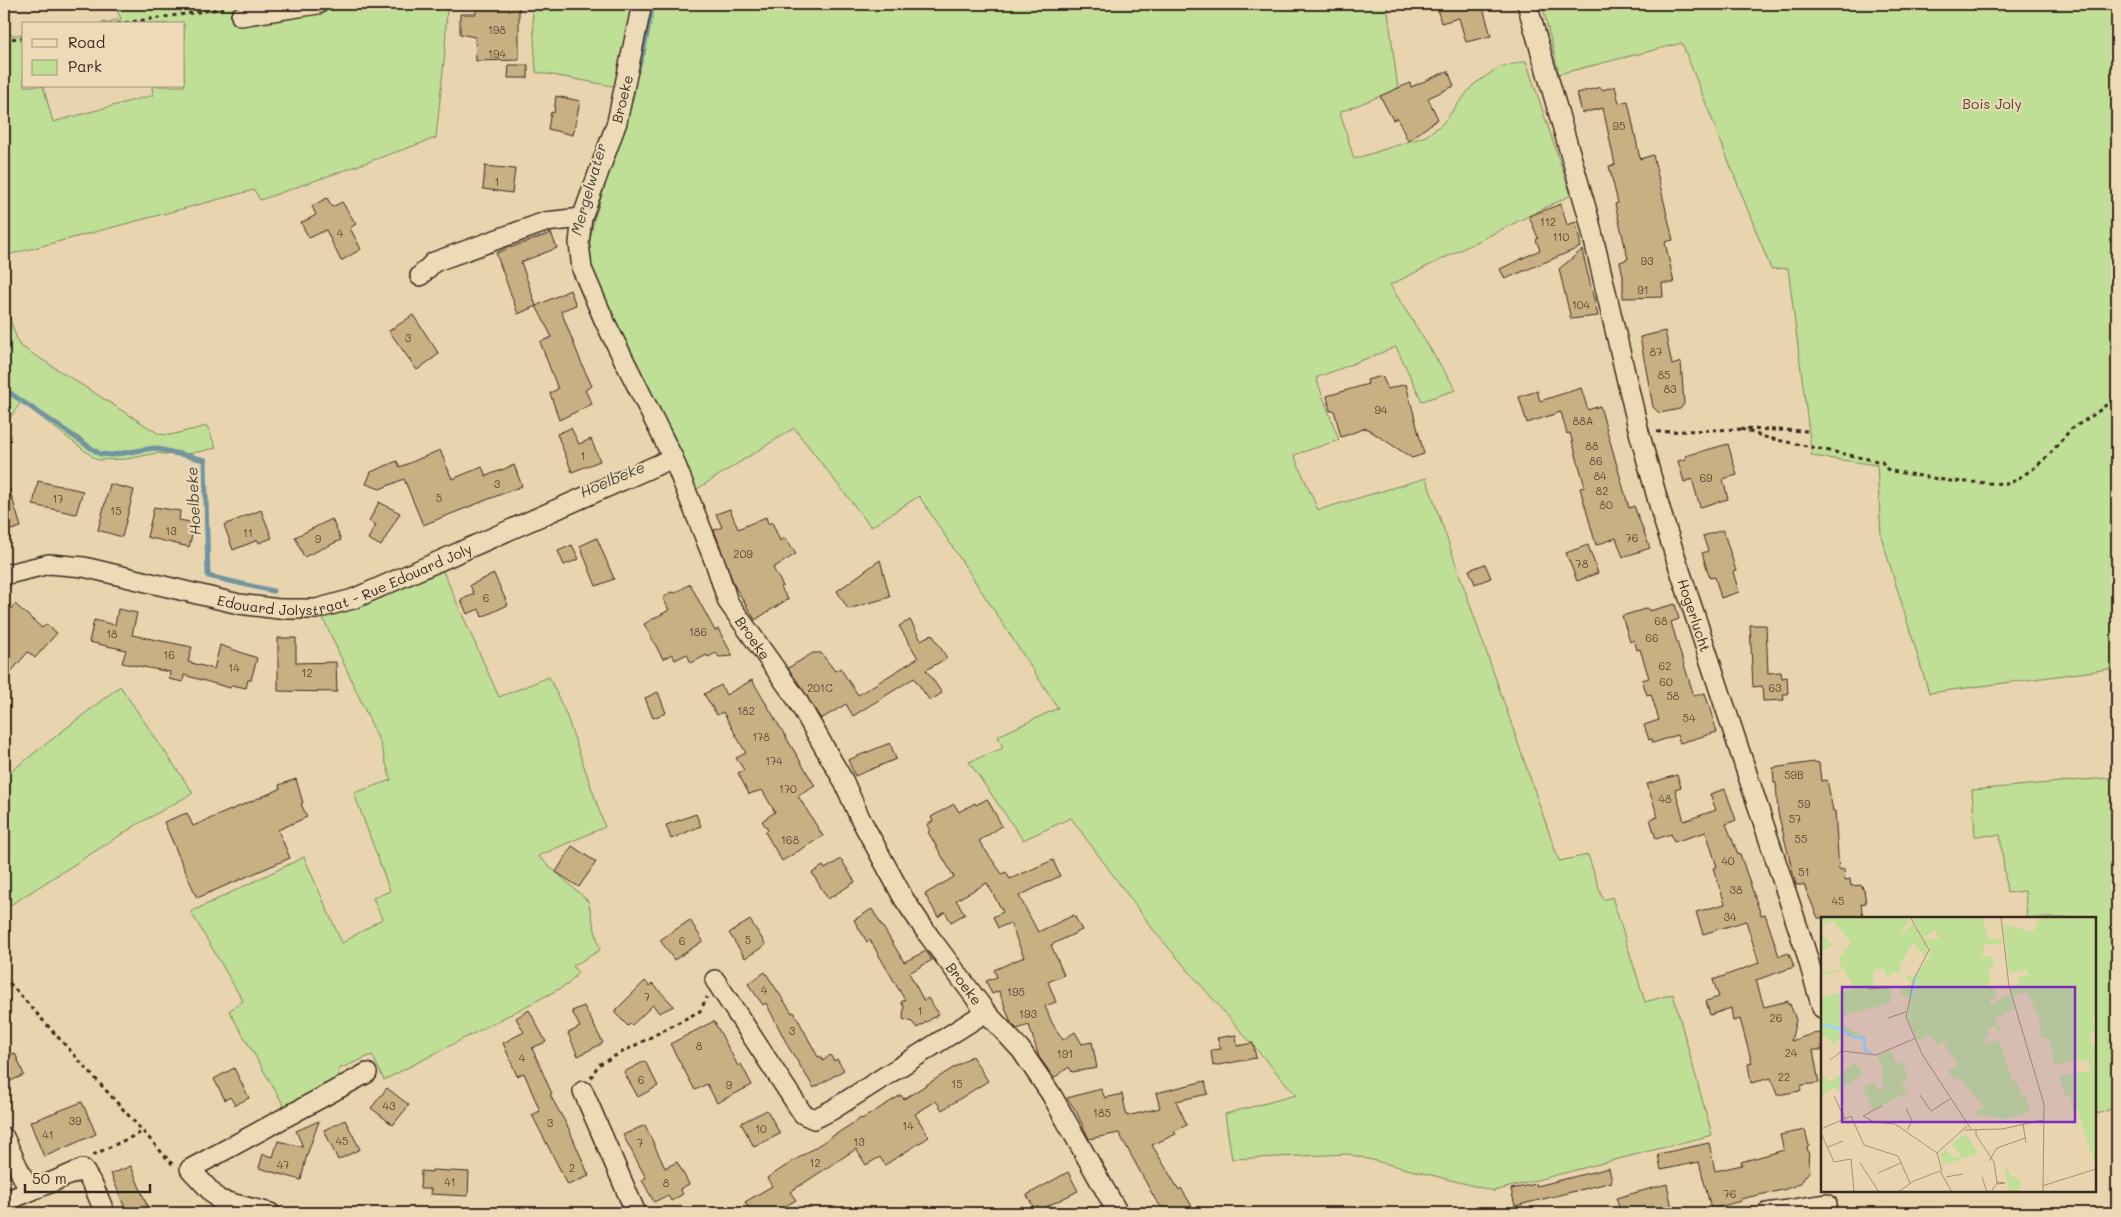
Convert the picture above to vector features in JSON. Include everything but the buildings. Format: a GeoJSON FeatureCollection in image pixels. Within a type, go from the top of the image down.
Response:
{"type":"FeatureCollection","features":[{"type":"Feature","properties":{"kind":"street"},"geometry":{"type":"LineString","coordinates":[[241,16],[318,4]]}},
{"type":"Feature","properties":{"kind":"street","name":"Broeke"},"geometry":{"type":"LineString","coordinates":[[642,4],[617,122],[582,218],[580,243],[582,269],[673,458],[716,565],[728,602],[796,698],[843,780],[860,818],[904,898],[929,936],[986,1012],[1021,1050],[1052,1094],[1118,1213]]}},
{"type":"Feature","properties":{"kind":"street","name":"Hogerlucht"},"geometry":{"type":"LineString","coordinates":[[1527,4],[1588,215],[1639,432],[1681,574],[1799,931],[1821,1005]]}},
{"type":"Feature","properties":{"kind":"street"},"geometry":{"type":"LineString","coordinates":[[420,276],[434,262],[545,222],[582,218]]}},
{"type":"Feature","properties":{"kind":"street","name":"Edouard Jolystraat - Rue Edouard Joly"},"geometry":{"type":"LineString","coordinates":[[4,575],[49,564],[84,567],[239,604],[279,609],[316,609],[353,599],[673,458]]}},
{"type":"Feature","properties":{"kind":"street"},"geometry":{"type":"LineString","coordinates":[[715,980],[803,1114],[814,1119],[832,1110],[986,1012]]}},
{"type":"Feature","properties":{"kind":"street"},"geometry":{"type":"LineString","coordinates":[[270,1213],[219,1200],[190,1170],[368,1073]]}},
{"type":"Feature","properties":{"kind":"street"},"geometry":{"type":"LineString","coordinates":[[584,1091],[636,1213]]}},
{"type":"Feature","properties":{"kind":"street"},"geometry":{"type":"LineString","coordinates":[[4,1137],[29,1191]]}},
{"type":"Feature","properties":{"kind":"street"},"geometry":{"type":"LineString","coordinates":[[4,1202],[83,1169],[94,1187],[105,1213]]}},
{"type":"Feature","properties":{"kind":"street"},"geometry":{"type":"LineString","coordinates":[[1767,1213],[1826,1203]]}},
{"type":"Feature","properties":{"kind":"path"},"geometry":{"type":"LineString","coordinates":[[131,22],[227,8],[238,11],[241,16]]}},
{"type":"Feature","properties":{"kind":"path"},"geometry":{"type":"LineString","coordinates":[[4,39],[22,38]]}},
{"type":"Feature","properties":{"kind":"path"},"geometry":{"type":"LineString","coordinates":[[1741,429],[1768,438],[1882,462],[1887,469],[1950,480],[2005,485],[2033,469],[2048,456],[2071,429],[2095,414],[2117,396]]}},
{"type":"Feature","properties":{"kind":"path"},"geometry":{"type":"LineString","coordinates":[[1639,432],[1741,429],[1807,431]]}},
{"type":"Feature","properties":{"kind":"path"},"geometry":{"type":"LineString","coordinates":[[4,978],[116,1100],[172,1166],[190,1170]]}},
{"type":"Feature","properties":{"kind":"path"},"geometry":{"type":"LineString","coordinates":[[598,1065],[700,1011]]}},
{"type":"Feature","properties":{"kind":"path"},"geometry":{"type":"LineString","coordinates":[[83,1169],[91,1156],[142,1132]]}},
{"type":"Feature","properties":{"kind":"green space"},"geometry":{"type":"Polygon","coordinates":[[[115,4],[235,4],[238,20],[369,4],[447,4],[445,51],[436,138],[260,200],[254,190],[4,256],[4,35],[22,35],[22,88],[44,88],[53,122],[153,95],[152,88],[185,88],[185,22],[107,22],[121,19],[115,4]]]}},
{"type":"Feature","properties":{"kind":"green space"},"geometry":{"type":"Polygon","coordinates":[[[532,4],[1387,4],[1398,89],[1340,112],[1354,159],[1426,136],[1442,124],[1473,85],[1498,68],[1526,61],[1571,195],[1390,285],[1456,390],[1422,401],[1396,347],[1316,378],[1339,440],[1294,455],[1318,510],[1426,478],[1559,861],[1588,855],[1603,900],[1612,897],[1645,1002],[1673,994],[1712,1135],[1494,1191],[1348,1154],[1232,1159],[1225,1114],[1296,1095],[1155,932],[1071,818],[1023,840],[969,762],[1003,748],[998,736],[1058,708],[919,496],[871,527],[794,428],[694,491],[592,273],[588,248],[594,220],[635,90],[536,72],[532,4]]]}},
{"type":"Feature","properties":{"kind":"green space","name":"Bois Joly"},"geometry":{"type":"Polygon","coordinates":[[[1542,4],[2117,4],[2117,668],[1929,693],[1881,536],[1877,465],[1812,456],[1788,268],[1771,269],[1682,43],[1559,74],[1542,4]]]}},
{"type":"Feature","properties":{"kind":"green space"},"geometry":{"type":"Polygon","coordinates":[[[4,302],[19,345],[159,434],[170,435],[207,426],[216,448],[179,456],[157,453],[127,459],[97,460],[21,402],[4,426],[4,302]]]}},
{"type":"Feature","properties":{"kind":"green space"},"geometry":{"type":"Polygon","coordinates":[[[442,569],[499,697],[549,677],[566,714],[605,827],[538,856],[588,901],[600,950],[573,966],[578,973],[567,985],[384,1080],[372,1055],[339,1069],[338,1085],[286,1109],[229,1011],[243,1001],[191,912],[304,857],[342,943],[382,919],[373,898],[390,891],[354,793],[391,780],[380,743],[323,618],[442,569]]]}},
{"type":"Feature","properties":{"kind":"green space"},"geometry":{"type":"Polygon","coordinates":[[[120,686],[193,793],[138,824],[4,909],[4,777],[120,686]]]}},
{"type":"Feature","properties":{"kind":"green space"},"geometry":{"type":"Polygon","coordinates":[[[2117,777],[2117,1107],[2097,1114],[2096,917],[2027,917],[2025,891],[2007,893],[2000,835],[1975,836],[1972,790],[2117,777]]]}},
{"type":"Feature","properties":{"kind":"waterway","name":"Mergelwater"},"geometry":{"type":"LineString","coordinates":[[636,74],[643,53],[653,4]]}},
{"type":"Feature","properties":{"kind":"waterway","name":"Hoelbeke"},"geometry":{"type":"LineString","coordinates":[[4,389],[100,454],[111,455],[154,448],[205,460],[208,576],[273,591]]}}]}
